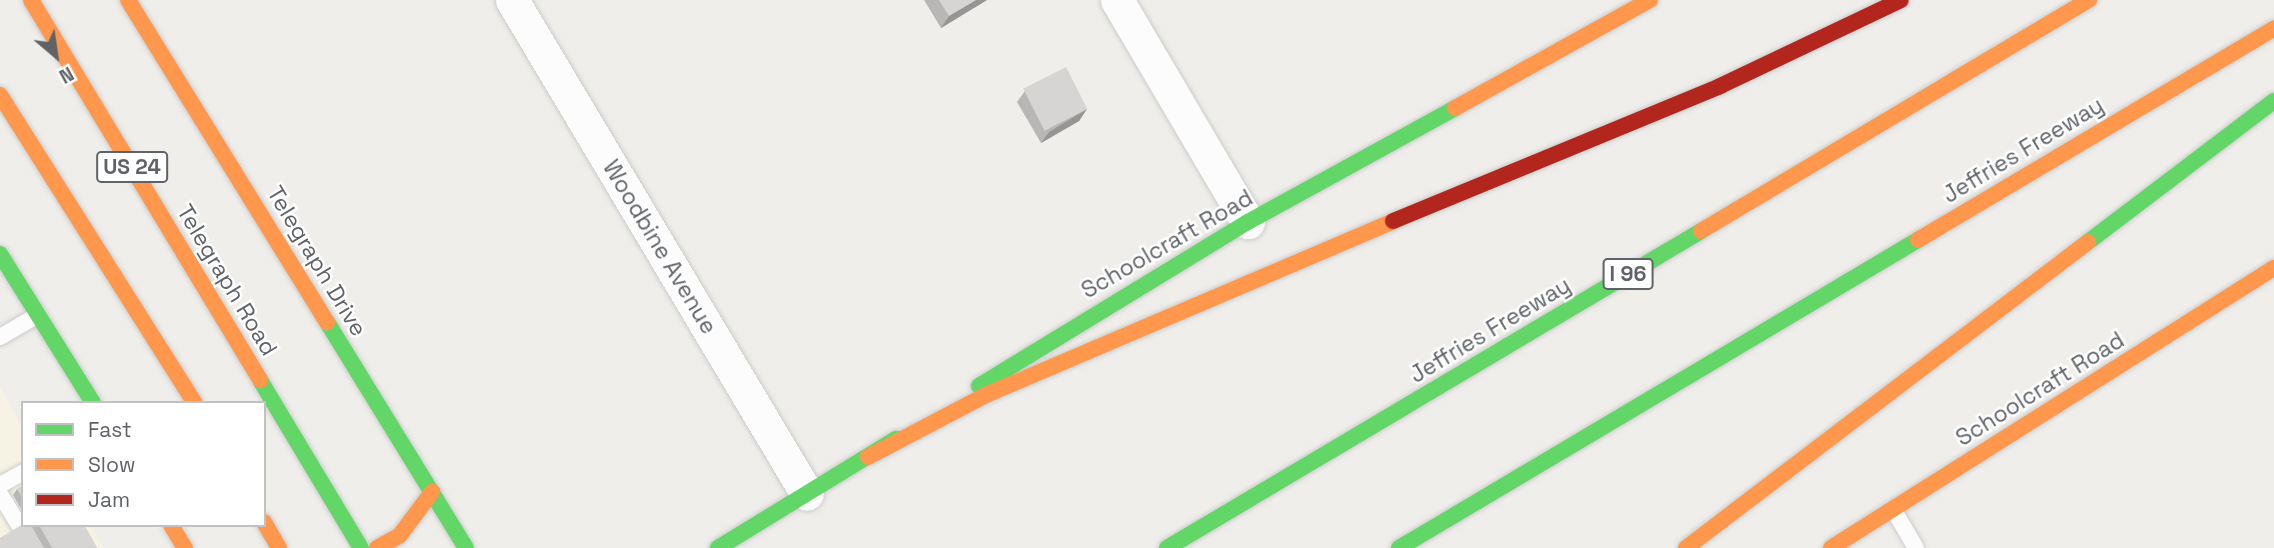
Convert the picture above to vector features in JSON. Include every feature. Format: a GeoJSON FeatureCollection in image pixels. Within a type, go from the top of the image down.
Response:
{"type":"FeatureCollection","features":[{"type":"Feature","properties":{"kind":"main road","name":"Telegraph Road"},"geometry":{"type":"LineString","coordinates":[[31,0],[234,333],[361,548]]}},
{"type":"Feature","properties":{"kind":"main road","name":"Telegraph Drive"},"geometry":{"type":"LineString","coordinates":[[128,0],[466,548]]}},
{"type":"Feature","properties":{"kind":"main road","name":"Schoolcraft Road"},"geometry":{"type":"LineString","coordinates":[[718,548],[868,457],[1115,299],[1248,222],[1650,0]]}},
{"type":"Feature","properties":{"kind":"main road"},"geometry":{"type":"LineString","coordinates":[[868,457],[986,395],[1241,284],[1720,86],[1901,0]]}},
{"type":"Feature","properties":{"kind":"main road","name":"Jeffries Freeway"},"geometry":{"type":"LineString","coordinates":[[1167,548],[2089,0]]}},
{"type":"Feature","properties":{"kind":"main road","name":"Jeffries Freeway"},"geometry":{"type":"LineString","coordinates":[[1399,548],[2274,29]]}},
{"type":"Feature","properties":{"kind":"main road","name":"US 24"},"geometry":{"type":"LineString","coordinates":[[0,95],[194,401]]}},
{"type":"Feature","properties":{"kind":"main road"},"geometry":{"type":"LineString","coordinates":[[1686,548],[2274,101]]}},
{"type":"Feature","properties":{"kind":"main road"},"geometry":{"type":"LineString","coordinates":[[0,254],[92,401]]}},
{"type":"Feature","properties":{"kind":"main road","name":"Schoolcraft Road"},"geometry":{"type":"LineString","coordinates":[[1831,548],[2274,268]]}},
{"type":"Feature","properties":{"kind":"main road"},"geometry":{"type":"LineString","coordinates":[[377,548],[400,535],[432,492]]}},
{"type":"Feature","properties":{"kind":"main road"},"geometry":{"type":"LineString","coordinates":[[266,525],[279,548]]}},
{"type":"Feature","properties":{"kind":"main road"},"geometry":{"type":"LineString","coordinates":[[172,527],[185,548]]}},
{"type":"Feature","properties":{"kind":"street","name":"Woodbine Avenue"},"geometry":{"type":"LineString","coordinates":[[512,0],[807,494]]}},
{"type":"Feature","properties":{"kind":"street"},"geometry":{"type":"LineString","coordinates":[[1117,0],[1248,222]]}},
{"type":"Feature","properties":{"kind":"lane"},"geometry":{"type":"LineString","coordinates":[[0,337],[38,315]]}},
{"type":"Feature","properties":{"kind":"lane"},"geometry":{"type":"LineString","coordinates":[[0,485],[21,473]]}},
{"type":"Feature","properties":{"kind":"lane"},"geometry":{"type":"LineString","coordinates":[[0,494],[33,548]]}},
{"type":"Feature","properties":{"kind":"lane"},"geometry":{"type":"LineString","coordinates":[[1893,509],[1916,548]]}},
{"type":"Feature","properties":{"kind":"shaded area"},"geometry":{"type":"Polygon","coordinates":[[[0,387],[21,425],[21,527],[91,527],[103,548],[0,548],[0,387]]]}},
{"type":"Feature","properties":{"kind":"building"},"geometry":{"type":"Polygon","coordinates":[[[939,0],[976,0],[949,16],[939,0]]]}},
{"type":"Feature","properties":{"kind":"building"},"geometry":{"type":"Polygon","coordinates":[[[1066,67],[1087,109],[1045,131],[1023,89],[1066,67]]]}},
{"type":"Feature","properties":{"kind":"building"},"geometry":{"type":"Polygon","coordinates":[[[21,525],[32,527],[44,548],[0,548],[0,538],[21,525]]]}},
{"type":"Feature","properties":{"kind":"building"},"geometry":{"type":"Polygon","coordinates":[[[40,527],[85,527],[97,548],[52,548],[40,527]]]}},
{"type":"Feature","properties":{"kind":"traffic: fast"},"geometry":{"type":"LineString","coordinates":[[2088,242],[2274,101]]}},
{"type":"Feature","properties":{"kind":"traffic: fast"},"geometry":{"type":"LineString","coordinates":[[979,386],[1248,222],[1455,108]]}},
{"type":"Feature","properties":{"kind":"traffic: fast"},"geometry":{"type":"LineString","coordinates":[[1167,548],[1701,231]]}},
{"type":"Feature","properties":{"kind":"traffic: fast"},"geometry":{"type":"LineString","coordinates":[[1399,548],[1918,240]]}},
{"type":"Feature","properties":{"kind":"traffic: fast"},"geometry":{"type":"LineString","coordinates":[[0,254],[92,401]]}},
{"type":"Feature","properties":{"kind":"traffic: fast"},"geometry":{"type":"LineString","coordinates":[[327,322],[466,548]]}},
{"type":"Feature","properties":{"kind":"traffic: fast"},"geometry":{"type":"LineString","coordinates":[[260,380],[361,548]]}},
{"type":"Feature","properties":{"kind":"traffic: fast"},"geometry":{"type":"LineString","coordinates":[[718,548],[896,439]]}},
{"type":"Feature","properties":{"kind":"traffic: slow"},"geometry":{"type":"LineString","coordinates":[[31,0],[260,380]]}},
{"type":"Feature","properties":{"kind":"traffic: slow"},"geometry":{"type":"LineString","coordinates":[[128,0],[327,322]]}},
{"type":"Feature","properties":{"kind":"traffic: slow"},"geometry":{"type":"LineString","coordinates":[[1455,108],[1650,0]]}},
{"type":"Feature","properties":{"kind":"traffic: slow"},"geometry":{"type":"LineString","coordinates":[[1701,231],[2089,0]]}},
{"type":"Feature","properties":{"kind":"traffic: slow"},"geometry":{"type":"LineString","coordinates":[[1918,240],[2274,29]]}},
{"type":"Feature","properties":{"kind":"traffic: slow"},"geometry":{"type":"LineString","coordinates":[[0,95],[194,401]]}},
{"type":"Feature","properties":{"kind":"traffic: slow"},"geometry":{"type":"LineString","coordinates":[[868,457],[986,395],[1393,221]]}},
{"type":"Feature","properties":{"kind":"traffic: slow"},"geometry":{"type":"LineString","coordinates":[[1686,548],[2088,242]]}},
{"type":"Feature","properties":{"kind":"traffic: slow"},"geometry":{"type":"LineString","coordinates":[[1831,548],[2274,268]]}},
{"type":"Feature","properties":{"kind":"traffic: slow"},"geometry":{"type":"LineString","coordinates":[[377,548],[400,535],[432,492]]}},
{"type":"Feature","properties":{"kind":"traffic: slow"},"geometry":{"type":"LineString","coordinates":[[266,525],[279,548]]}},
{"type":"Feature","properties":{"kind":"traffic: slow"},"geometry":{"type":"LineString","coordinates":[[172,527],[185,548]]}},
{"type":"Feature","properties":{"kind":"traffic: jam"},"geometry":{"type":"LineString","coordinates":[[1393,221],[1720,86],[1901,0]]}}]}
